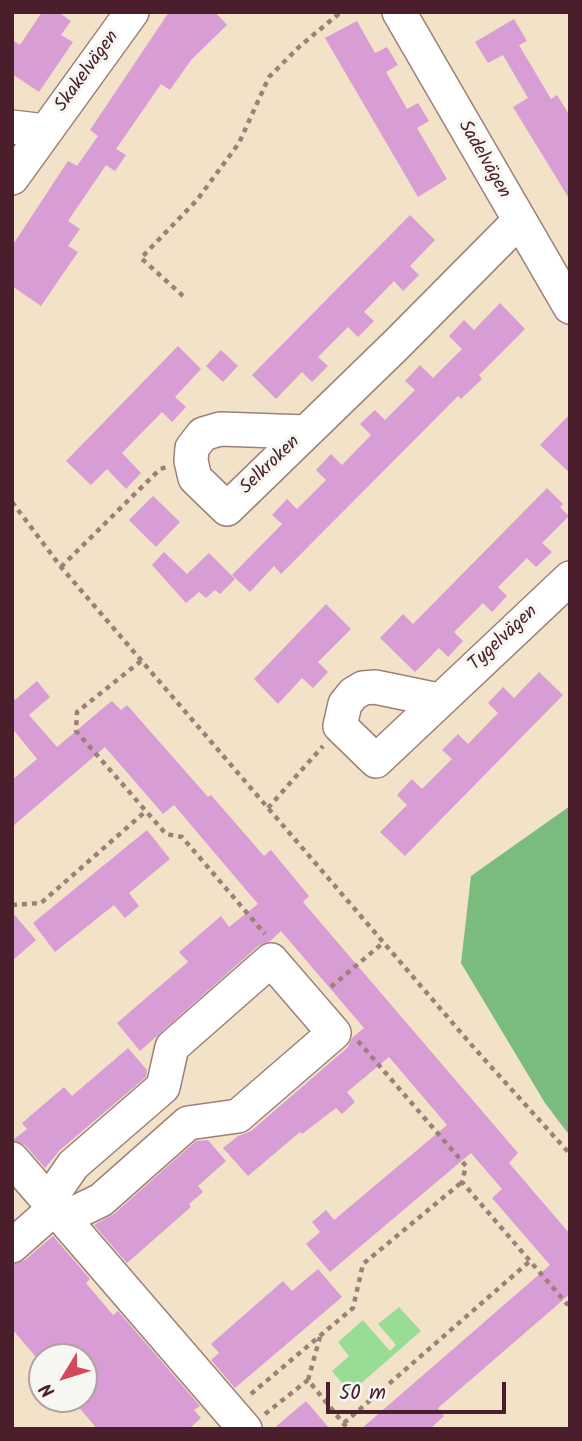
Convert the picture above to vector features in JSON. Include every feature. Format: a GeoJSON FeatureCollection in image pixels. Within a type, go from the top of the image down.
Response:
{"type":"FeatureCollection","features":[{"type":"Feature","properties":{"kind":"street","name":"Skakelvägen"},"geometry":{"type":"LineString","coordinates":[[12,178],[132,12]]}},
{"type":"Feature","properties":{"kind":"street","name":"Sadelvägen"},"geometry":{"type":"LineString","coordinates":[[399,12],[518,222],[570,307]]}},
{"type":"Feature","properties":{"kind":"street","name":"Skakelvägen"},"geometry":{"type":"LineString","coordinates":[[12,127],[45,131]]}},
{"type":"Feature","properties":{"kind":"street","name":"Selkroken"},"geometry":{"type":"LineString","coordinates":[[306,432],[220,429],[203,434],[192,448],[191,461],[195,478],[227,509],[396,345],[518,222]]}},
{"type":"Feature","properties":{"kind":"street","name":"Tygelvägen"},"geometry":{"type":"LineString","coordinates":[[340,726],[376,761],[570,578]]}},
{"type":"Feature","properties":{"kind":"street"},"geometry":{"type":"LineString","coordinates":[[340,726],[345,704],[353,694],[363,688],[375,687],[438,700]]}},
{"type":"Feature","properties":{"kind":"street"},"geometry":{"type":"LineString","coordinates":[[12,1246],[56,1209],[73,1165],[163,1087],[172,1047],[271,960],[334,1033],[237,1116],[188,1123],[102,1200],[56,1209]]}},
{"type":"Feature","properties":{"kind":"street"},"geometry":{"type":"LineString","coordinates":[[12,1158],[241,1422]]}},
{"type":"Feature","properties":{"kind":"path"},"geometry":{"type":"LineString","coordinates":[[183,296],[141,258],[197,200],[239,143],[269,77],[300,46],[341,12]]}},
{"type":"Feature","properties":{"kind":"path"},"geometry":{"type":"LineString","coordinates":[[61,567],[160,469],[191,461]]}},
{"type":"Feature","properties":{"kind":"path"},"geometry":{"type":"LineString","coordinates":[[12,502],[61,567],[570,1154]]}},
{"type":"Feature","properties":{"kind":"path"},"geometry":{"type":"LineString","coordinates":[[12,518],[19,512]]}},
{"type":"Feature","properties":{"kind":"path"},"geometry":{"type":"LineString","coordinates":[[268,808],[340,726]]}},
{"type":"Feature","properties":{"kind":"path"},"geometry":{"type":"LineString","coordinates":[[12,905],[41,902],[146,811]]}},
{"type":"Feature","properties":{"kind":"path"},"geometry":{"type":"LineString","coordinates":[[310,1005],[384,942]]}},
{"type":"Feature","properties":{"kind":"path"},"geometry":{"type":"LineString","coordinates":[[241,1422],[320,1336],[353,1308],[363,1264],[462,1182]]}},
{"type":"Feature","properties":{"kind":"path"},"geometry":{"type":"LineString","coordinates":[[344,1423],[530,1261]]}},
{"type":"Feature","properties":{"kind":"path"},"geometry":{"type":"LineString","coordinates":[[241,1422],[308,1380],[320,1336]]}},
{"type":"Feature","properties":{"kind":"path"},"geometry":{"type":"LineString","coordinates":[[308,1380],[348,1429]]}},
{"type":"Feature","properties":{"kind":"green space"},"geometry":{"type":"Polygon","coordinates":[[[570,806],[570,1136],[545,1103],[461,963],[471,876],[570,806]]]}},
{"type":"Feature","properties":{"kind":"green space"},"geometry":{"type":"Polygon","coordinates":[[[399,1307],[421,1331],[350,1393],[332,1371],[349,1356],[338,1342],[363,1320],[390,1351],[396,1345],[378,1324],[399,1307]]]}},
{"type":"Feature","properties":{"kind":"building"},"geometry":{"type":"Polygon","coordinates":[[[42,12],[58,12],[71,21],[61,35],[73,42],[39,92],[12,74],[12,40],[20,45],[42,12]]]}},
{"type":"Feature","properties":{"kind":"building"},"geometry":{"type":"Polygon","coordinates":[[[169,12],[215,12],[227,25],[191,60],[170,90],[161,84],[116,149],[126,155],[115,171],[106,165],[68,221],[80,229],[68,246],[78,252],[41,306],[12,286],[12,246],[68,161],[77,166],[98,136],[90,130],[169,12]]]}},
{"type":"Feature","properties":{"kind":"building"},"geometry":{"type":"Polygon","coordinates":[[[514,19],[527,41],[519,45],[551,99],[557,95],[570,116],[570,200],[513,107],[528,98],[503,55],[488,63],[475,42],[514,19]]]}},
{"type":"Feature","properties":{"kind":"building"},"geometry":{"type":"Polygon","coordinates":[[[357,21],[375,53],[387,47],[398,65],[386,72],[407,109],[418,103],[429,121],[417,128],[447,179],[418,197],[325,38],[357,21]]]}},
{"type":"Feature","properties":{"kind":"building"},"geometry":{"type":"Polygon","coordinates":[[[410,215],[435,240],[410,266],[419,275],[403,291],[394,281],[364,312],[374,321],[358,337],[348,327],[318,357],[328,366],[312,382],[302,372],[276,399],[252,375],[410,215]]]}},
{"type":"Feature","properties":{"kind":"building"},"geometry":{"type":"Polygon","coordinates":[[[500,303],[525,329],[479,375],[482,379],[461,399],[458,396],[281,574],[274,566],[250,592],[232,575],[282,524],[272,515],[287,499],[297,509],[326,480],[316,470],[331,454],[342,465],[371,435],[360,424],[375,410],[385,420],[415,390],[405,381],[420,365],[433,378],[462,349],[449,336],[464,320],[474,330],[500,303]]]}},
{"type":"Feature","properties":{"kind":"building"},"geometry":{"type":"Polygon","coordinates":[[[178,346],[201,369],[175,397],[186,407],[172,422],[162,412],[122,453],[141,473],[126,489],[107,469],[91,485],[66,461],[178,346]]]}},
{"type":"Feature","properties":{"kind":"building"},"geometry":{"type":"Polygon","coordinates":[[[221,350],[238,366],[223,382],[206,366],[221,350]]]}},
{"type":"Feature","properties":{"kind":"building"},"geometry":{"type":"Polygon","coordinates":[[[570,414],[570,473],[540,445],[570,414]]]}},
{"type":"Feature","properties":{"kind":"building"},"geometry":{"type":"Polygon","coordinates":[[[547,488],[563,504],[560,507],[569,516],[542,543],[552,552],[536,567],[527,558],[498,587],[507,596],[492,612],[483,603],[454,632],[463,641],[448,657],[439,648],[415,672],[380,638],[403,614],[413,624],[547,488]]]}},
{"type":"Feature","properties":{"kind":"building"},"geometry":{"type":"Polygon","coordinates":[[[153,496],[180,522],[156,547],[129,520],[153,496]]]}},
{"type":"Feature","properties":{"kind":"building"},"geometry":{"type":"Polygon","coordinates":[[[164,552],[187,574],[209,553],[235,579],[220,594],[215,590],[206,598],[199,592],[186,603],[152,565],[164,552]]]}},
{"type":"Feature","properties":{"kind":"building"},"geometry":{"type":"Polygon","coordinates":[[[326,604],[351,629],[318,662],[328,672],[313,688],[302,678],[278,704],[254,679],[326,604]]]}},
{"type":"Feature","properties":{"kind":"building"},"geometry":{"type":"Polygon","coordinates":[[[539,672],[563,695],[405,856],[380,832],[407,805],[397,795],[412,779],[422,789],[452,759],[442,750],[458,734],[468,744],[498,713],[488,703],[503,687],[514,698],[539,672]]]}},
{"type":"Feature","properties":{"kind":"building"},"geometry":{"type":"Polygon","coordinates":[[[37,681],[50,697],[29,715],[57,747],[112,701],[121,710],[127,705],[264,856],[271,850],[309,896],[303,902],[518,1153],[509,1163],[570,1234],[570,1294],[438,1408],[444,1416],[430,1429],[361,1429],[550,1265],[492,1198],[502,1189],[471,1153],[330,1272],[306,1244],[320,1232],[312,1222],[326,1210],[334,1220],[447,1125],[389,1057],[347,1092],[355,1102],[342,1114],[336,1108],[302,1134],[300,1132],[248,1176],[223,1148],[238,1136],[251,1131],[347,1048],[352,1038],[364,1028],[281,931],[270,941],[258,946],[140,1051],[117,1023],[188,962],[179,952],[221,916],[229,927],[258,904],[174,805],[163,814],[105,747],[12,827],[12,780],[37,759],[12,728],[12,696],[15,700],[37,681]]]}},
{"type":"Feature","properties":{"kind":"building"},"geometry":{"type":"Polygon","coordinates":[[[147,830],[170,859],[129,893],[139,906],[125,918],[114,905],[55,952],[33,923],[147,830]]]}},
{"type":"Feature","properties":{"kind":"building"},"geometry":{"type":"Polygon","coordinates":[[[12,912],[36,940],[12,961],[12,912]]]}},
{"type":"Feature","properties":{"kind":"building"},"geometry":{"type":"Polygon","coordinates":[[[128,1048],[147,1070],[146,1077],[60,1150],[45,1168],[26,1146],[13,1140],[27,1129],[22,1123],[64,1087],[72,1096],[128,1048]]]}},
{"type":"Feature","properties":{"kind":"building"},"geometry":{"type":"Polygon","coordinates":[[[208,1140],[226,1161],[198,1186],[203,1192],[189,1204],[191,1207],[127,1263],[94,1225],[114,1214],[196,1141],[208,1140]]]}},
{"type":"Feature","properties":{"kind":"building"},"geometry":{"type":"Polygon","coordinates":[[[53,1236],[90,1279],[86,1283],[113,1315],[118,1311],[200,1406],[194,1410],[201,1418],[189,1429],[97,1429],[84,1413],[98,1413],[98,1343],[28,1343],[28,1348],[12,1329],[12,1265],[25,1260],[53,1236]]]}},
{"type":"Feature","properties":{"kind":"building"},"geometry":{"type":"Polygon","coordinates":[[[318,1269],[342,1297],[235,1388],[211,1360],[219,1353],[211,1344],[283,1281],[292,1291],[318,1269]]]}},
{"type":"Feature","properties":{"kind":"building"},"geometry":{"type":"Polygon","coordinates":[[[306,1401],[330,1429],[273,1429],[306,1401]]]}}]}
